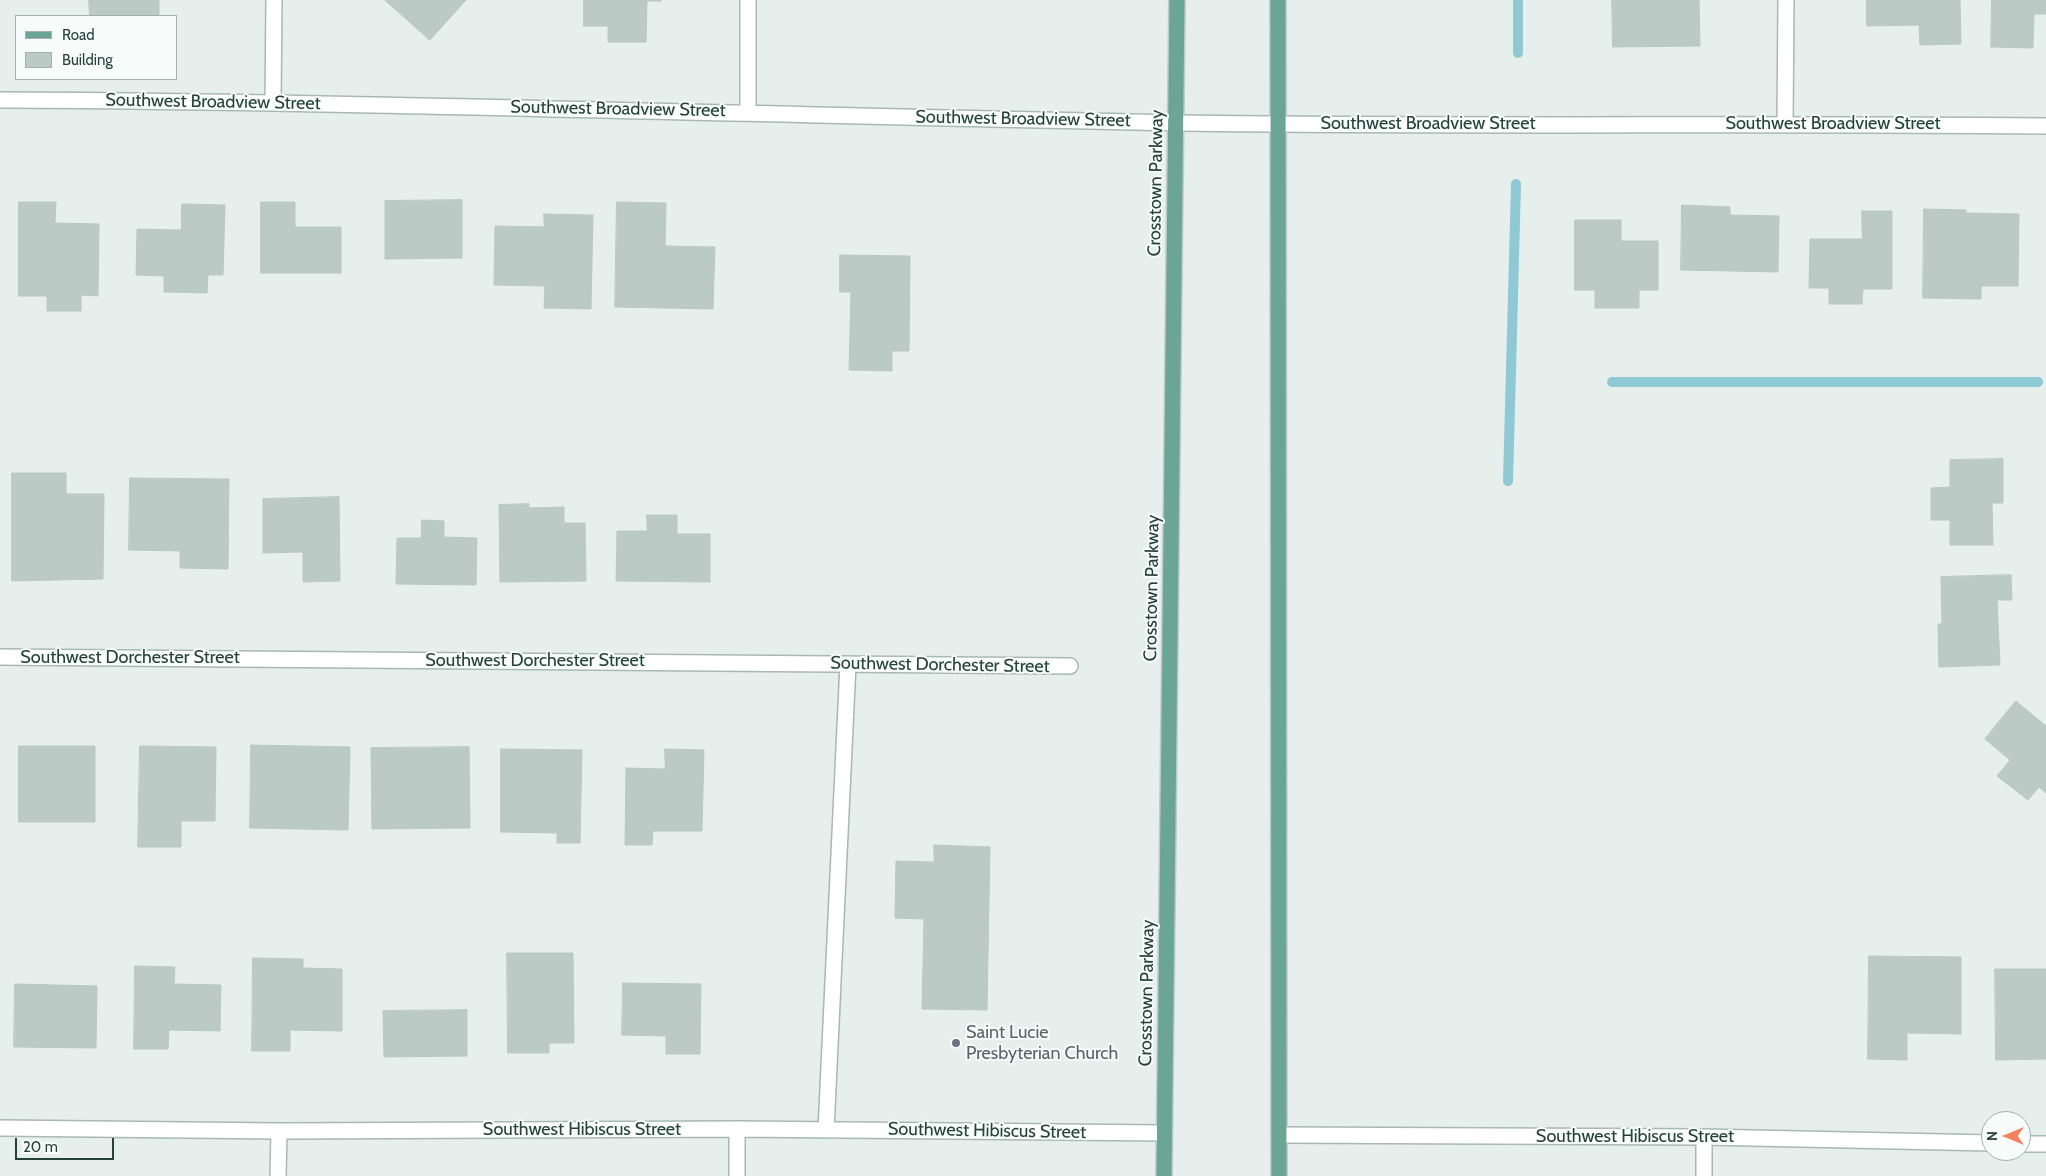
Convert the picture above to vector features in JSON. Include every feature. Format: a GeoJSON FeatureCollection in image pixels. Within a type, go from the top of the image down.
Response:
{"type":"FeatureCollection","features":[{"type":"Feature","properties":{"kind":"main road","name":"Crosstown Parkway"},"geometry":{"type":"LineString","coordinates":[[1164,1176],[1177,0]]}},
{"type":"Feature","properties":{"kind":"main road"},"geometry":{"type":"LineString","coordinates":[[1278,0],[1279,1176]]}},
{"type":"Feature","properties":{"kind":"street"},"geometry":{"type":"LineString","coordinates":[[273,102],[274,0]]}},
{"type":"Feature","properties":{"kind":"street"},"geometry":{"type":"LineString","coordinates":[[748,0],[748,112]]}},
{"type":"Feature","properties":{"kind":"street"},"geometry":{"type":"LineString","coordinates":[[1785,123],[1786,0]]}},
{"type":"Feature","properties":{"kind":"street","name":"Southwest Broadview Street"},"geometry":{"type":"LineString","coordinates":[[0,100],[273,102],[1176,123],[1785,123],[2046,126]]}},
{"type":"Feature","properties":{"kind":"street","name":"Southwest Dorchester Street"},"geometry":{"type":"LineString","coordinates":[[0,657],[1070,666]]}},
{"type":"Feature","properties":{"kind":"street"},"geometry":{"type":"LineString","coordinates":[[826,1130],[848,664]]}},
{"type":"Feature","properties":{"kind":"street","name":"Southwest Hibiscus Street"},"geometry":{"type":"LineString","coordinates":[[0,1128],[279,1131],[737,1129],[1164,1133]]}},
{"type":"Feature","properties":{"kind":"street"},"geometry":{"type":"LineString","coordinates":[[737,1129],[737,1176]]}},
{"type":"Feature","properties":{"kind":"street"},"geometry":{"type":"LineString","coordinates":[[278,1176],[279,1131]]}},
{"type":"Feature","properties":{"kind":"street","name":"Southwest Hibiscus Street"},"geometry":{"type":"LineString","coordinates":[[1280,1135],[1704,1137],[1981,1143]]}},
{"type":"Feature","properties":{"kind":"street"},"geometry":{"type":"LineString","coordinates":[[1704,1137],[1704,1176]]}},
{"type":"Feature","properties":{"kind":"street"},"geometry":{"type":"LineString","coordinates":[[2031,1144],[2046,1144]]}},
{"type":"Feature","properties":{"kind":"building"},"geometry":{"type":"Polygon","coordinates":[[[89,0],[159,0],[159,15],[90,15],[89,0]]]}},
{"type":"Feature","properties":{"kind":"building"},"geometry":{"type":"Polygon","coordinates":[[[385,0],[466,0],[430,40],[385,0]]]}},
{"type":"Feature","properties":{"kind":"building"},"geometry":{"type":"Polygon","coordinates":[[[584,0],[661,1],[647,1],[646,42],[608,42],[608,26],[584,26],[584,0]]]}},
{"type":"Feature","properties":{"kind":"building"},"geometry":{"type":"Polygon","coordinates":[[[1612,0],[1699,0],[1700,46],[1613,47],[1612,0]]]}},
{"type":"Feature","properties":{"kind":"building"},"geometry":{"type":"Polygon","coordinates":[[[1867,0],[1960,0],[1961,44],[1920,45],[1919,25],[1867,26],[1867,0]]]}},
{"type":"Feature","properties":{"kind":"building"},"geometry":{"type":"Polygon","coordinates":[[[1992,0],[2046,0],[2046,14],[2034,14],[2033,48],[1991,47],[1992,0]]]}},
{"type":"Feature","properties":{"kind":"building"},"geometry":{"type":"Polygon","coordinates":[[[462,200],[462,258],[385,259],[385,201],[462,200]]]}},
{"type":"Feature","properties":{"kind":"building"},"geometry":{"type":"Polygon","coordinates":[[[19,202],[56,202],[55,223],[99,224],[98,296],[81,295],[81,311],[47,311],[47,296],[19,296],[19,202]]]}},
{"type":"Feature","properties":{"kind":"building"},"geometry":{"type":"Polygon","coordinates":[[[261,202],[295,202],[295,227],[341,227],[341,273],[261,273],[261,202]]]}},
{"type":"Feature","properties":{"kind":"building"},"geometry":{"type":"Polygon","coordinates":[[[617,202],[666,203],[665,246],[715,247],[713,309],[615,307],[617,202]]]}},
{"type":"Feature","properties":{"kind":"building"},"geometry":{"type":"Polygon","coordinates":[[[182,204],[225,205],[223,275],[208,275],[207,293],[164,292],[164,276],[136,275],[137,229],[181,230],[182,204]]]}},
{"type":"Feature","properties":{"kind":"building"},"geometry":{"type":"Polygon","coordinates":[[[1682,205],[1730,207],[1730,215],[1779,216],[1778,272],[1681,270],[1682,205]]]}},
{"type":"Feature","properties":{"kind":"building"},"geometry":{"type":"Polygon","coordinates":[[[1924,209],[1966,210],[1966,213],[2019,214],[2018,286],[1981,286],[1981,299],[1923,298],[1924,209]]]}},
{"type":"Feature","properties":{"kind":"building"},"geometry":{"type":"Polygon","coordinates":[[[1862,211],[1892,211],[1892,289],[1863,289],[1862,304],[1829,304],[1829,288],[1809,288],[1810,239],[1862,239],[1862,211]]]}},
{"type":"Feature","properties":{"kind":"building"},"geometry":{"type":"Polygon","coordinates":[[[544,214],[593,215],[591,309],[544,308],[545,286],[494,285],[495,226],[544,227],[544,214]]]}},
{"type":"Feature","properties":{"kind":"building"},"geometry":{"type":"Polygon","coordinates":[[[1575,220],[1621,220],[1621,241],[1658,241],[1658,290],[1639,290],[1639,308],[1595,308],[1595,290],[1575,290],[1575,220]]]}},
{"type":"Feature","properties":{"kind":"building"},"geometry":{"type":"Polygon","coordinates":[[[840,255],[910,256],[909,351],[892,351],[892,371],[849,370],[851,292],[840,292],[840,255]]]}},
{"type":"Feature","properties":{"kind":"building"},"geometry":{"type":"Polygon","coordinates":[[[2003,459],[2003,503],[1992,503],[1993,545],[1950,545],[1950,520],[1931,520],[1931,488],[1950,487],[1950,460],[2003,459]]]}},
{"type":"Feature","properties":{"kind":"building"},"geometry":{"type":"Polygon","coordinates":[[[12,473],[66,473],[66,494],[104,494],[103,579],[12,581],[12,473]]]}},
{"type":"Feature","properties":{"kind":"building"},"geometry":{"type":"Polygon","coordinates":[[[130,478],[229,479],[228,569],[180,568],[180,551],[129,550],[130,478]]]}},
{"type":"Feature","properties":{"kind":"building"},"geometry":{"type":"Polygon","coordinates":[[[339,497],[340,581],[303,582],[303,552],[263,553],[263,499],[339,497]]]}},
{"type":"Feature","properties":{"kind":"building"},"geometry":{"type":"Polygon","coordinates":[[[529,504],[529,508],[564,507],[564,523],[585,523],[586,581],[500,582],[499,505],[529,504]]]}},
{"type":"Feature","properties":{"kind":"building"},"geometry":{"type":"Polygon","coordinates":[[[647,515],[677,515],[677,534],[710,534],[710,582],[616,581],[617,531],[647,531],[647,515]]]}},
{"type":"Feature","properties":{"kind":"building"},"geometry":{"type":"Polygon","coordinates":[[[422,520],[444,521],[444,537],[477,538],[476,585],[396,584],[397,538],[421,538],[422,520]]]}},
{"type":"Feature","properties":{"kind":"building"},"geometry":{"type":"Polygon","coordinates":[[[2011,575],[2012,600],[1997,600],[2000,665],[1939,667],[1938,624],[1942,624],[1941,577],[2011,575]]]}},
{"type":"Feature","properties":{"kind":"building"},"geometry":{"type":"Polygon","coordinates":[[[2016,701],[2046,726],[2046,793],[2039,787],[2028,800],[1997,776],[2010,760],[1985,739],[2016,701]]]}},
{"type":"Feature","properties":{"kind":"building"},"geometry":{"type":"Polygon","coordinates":[[[251,745],[350,747],[348,830],[250,828],[251,745]]]}},
{"type":"Feature","properties":{"kind":"building"},"geometry":{"type":"Polygon","coordinates":[[[19,746],[95,746],[95,822],[19,822],[19,746]]]}},
{"type":"Feature","properties":{"kind":"building"},"geometry":{"type":"Polygon","coordinates":[[[140,746],[216,747],[215,821],[181,821],[181,847],[138,847],[140,746]]]}},
{"type":"Feature","properties":{"kind":"building"},"geometry":{"type":"Polygon","coordinates":[[[469,747],[470,828],[372,829],[371,748],[469,747]]]}},
{"type":"Feature","properties":{"kind":"building"},"geometry":{"type":"Polygon","coordinates":[[[501,749],[582,750],[580,843],[557,843],[557,833],[501,832],[501,749]]]}},
{"type":"Feature","properties":{"kind":"building"},"geometry":{"type":"Polygon","coordinates":[[[665,749],[704,750],[702,831],[653,831],[652,845],[625,845],[626,768],[665,769],[665,749]]]}},
{"type":"Feature","properties":{"kind":"building"},"geometry":{"type":"Polygon","coordinates":[[[934,845],[990,847],[987,1010],[922,1009],[924,919],[895,918],[896,861],[934,862],[934,845]]]}},
{"type":"Feature","properties":{"kind":"building"},"geometry":{"type":"Polygon","coordinates":[[[507,953],[573,953],[574,1043],[549,1043],[549,1053],[508,1053],[507,953]]]}},
{"type":"Feature","properties":{"kind":"building"},"geometry":{"type":"Polygon","coordinates":[[[1869,956],[1961,957],[1961,1034],[1907,1033],[1907,1060],[1868,1059],[1869,956]]]}},
{"type":"Feature","properties":{"kind":"building"},"geometry":{"type":"Polygon","coordinates":[[[253,958],[303,959],[303,968],[342,969],[342,1031],[290,1030],[290,1051],[252,1051],[253,958]]]}},
{"type":"Feature","properties":{"kind":"building"},"geometry":{"type":"Polygon","coordinates":[[[135,966],[175,967],[174,984],[221,985],[220,1031],[169,1030],[168,1049],[134,1049],[135,966]]]}},
{"type":"Feature","properties":{"kind":"building"},"geometry":{"type":"Polygon","coordinates":[[[1995,969],[2046,969],[2046,1059],[1996,1060],[1995,969]]]}},
{"type":"Feature","properties":{"kind":"building"},"geometry":{"type":"Polygon","coordinates":[[[623,983],[701,984],[700,1054],[666,1054],[666,1036],[622,1035],[623,983]]]}},
{"type":"Feature","properties":{"kind":"building"},"geometry":{"type":"Polygon","coordinates":[[[15,984],[97,986],[96,1048],[14,1047],[15,984]]]}},
{"type":"Feature","properties":{"kind":"building"},"geometry":{"type":"Polygon","coordinates":[[[467,1010],[467,1056],[384,1057],[383,1011],[467,1010]]]}},
{"type":"Feature","properties":{"kind":"waterway"},"geometry":{"type":"LineString","coordinates":[[1518,0],[1518,53]]}},
{"type":"Feature","properties":{"kind":"waterway"},"geometry":{"type":"LineString","coordinates":[[1508,481],[1516,184]]}},
{"type":"Feature","properties":{"kind":"waterway"},"geometry":{"type":"LineString","coordinates":[[1612,382],[2038,382]]}},
{"type":"Feature","properties":{"kind":"place","name":"Saint Lucie Presbyterian Church"},"geometry":{"type":"Point","coordinates":[956,1043]}}]}
